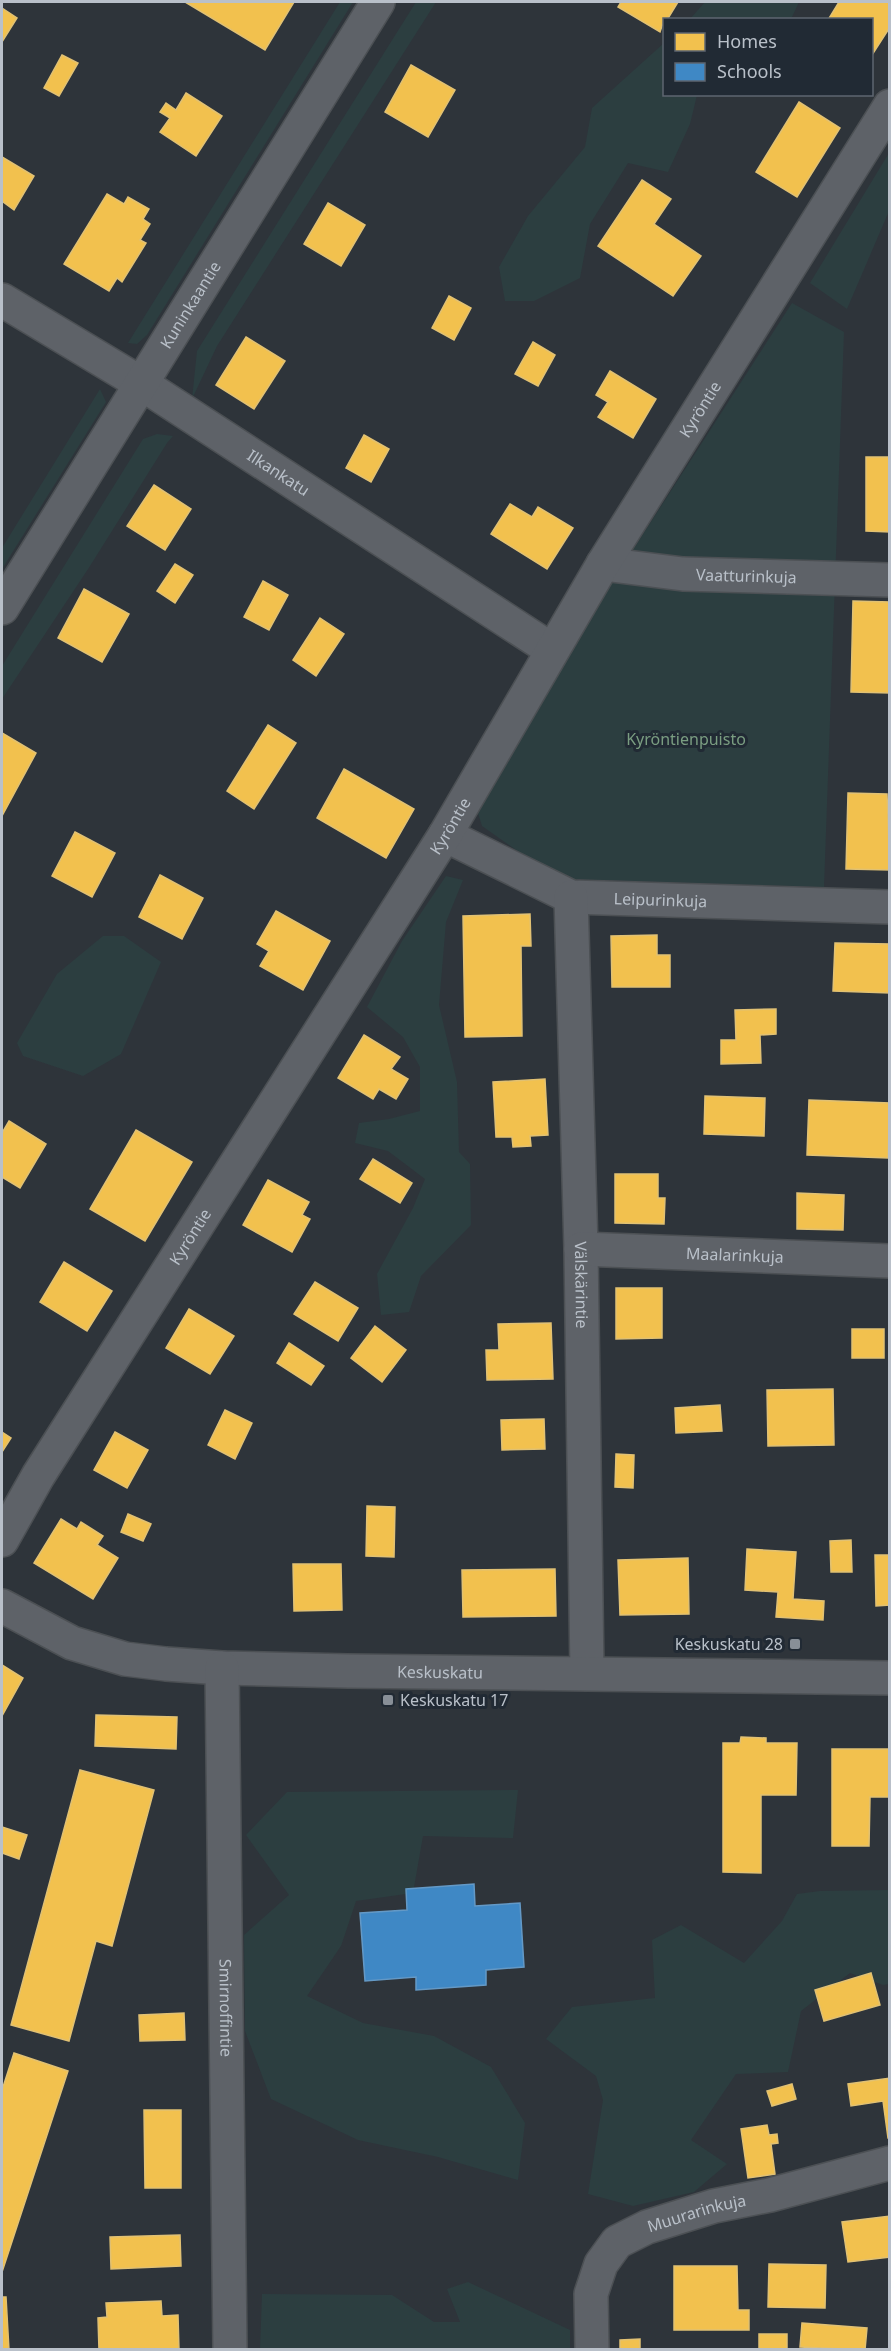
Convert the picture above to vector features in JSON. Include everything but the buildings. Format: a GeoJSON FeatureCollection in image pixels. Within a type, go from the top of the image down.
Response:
{"type":"FeatureCollection","features":[{"type":"Feature","properties":{"kind":"street","name":"Kuninkaantie"},"geometry":{"type":"LineString","coordinates":[[2,608],[378,2]]}},
{"type":"Feature","properties":{"kind":"street","name":"Kyröntie"},"geometry":{"type":"LineString","coordinates":[[2,1540],[38,1476],[445,836],[603,564],[890,106]]}},
{"type":"Feature","properties":{"kind":"street","name":"Ilkankatu"},"geometry":{"type":"LineString","coordinates":[[2,300],[142,384],[552,650]]}},
{"type":"Feature","properties":{"kind":"street","name":"Vaatturinkuja"},"geometry":{"type":"LineString","coordinates":[[603,564],[683,574],[890,580]]}},
{"type":"Feature","properties":{"kind":"street","name":"Leipurinkuja"},"geometry":{"type":"LineString","coordinates":[[445,836],[571,897],[890,907]]}},
{"type":"Feature","properties":{"kind":"street","name":"Välskärintie"},"geometry":{"type":"LineString","coordinates":[[571,897],[582,1249],[587,1673]]}},
{"type":"Feature","properties":{"kind":"street","name":"Maalarinkuja"},"geometry":{"type":"LineString","coordinates":[[582,1249],[890,1260]]}},
{"type":"Feature","properties":{"kind":"street","name":"Keskuskatu"},"geometry":{"type":"LineString","coordinates":[[2,1606],[72,1643],[125,1659],[222,1668],[890,1678]]}},
{"type":"Feature","properties":{"kind":"street","name":"Smirnoffintie"},"geometry":{"type":"LineString","coordinates":[[222,1668],[230,2349]]}},
{"type":"Feature","properties":{"kind":"street","name":"Muurarinkuja"},"geometry":{"type":"LineString","coordinates":[[592,2349],[591,2294],[601,2265],[617,2242],[647,2227],[714,2206],[770,2195],[890,2163]]}},
{"type":"Feature","properties":{"kind":"green space"},"geometry":{"type":"Polygon","coordinates":[[[340,2],[353,2],[147,335],[137,344],[128,343],[340,2]]]}},
{"type":"Feature","properties":{"kind":"green space"},"geometry":{"type":"Polygon","coordinates":[[[416,2],[436,2],[217,346],[192,399],[197,351],[416,2]]]}},
{"type":"Feature","properties":{"kind":"green space"},"geometry":{"type":"Polygon","coordinates":[[[705,2],[799,2],[790,18],[691,18],[705,2]]]}},
{"type":"Feature","properties":{"kind":"green space"},"geometry":{"type":"Polygon","coordinates":[[[663,44],[663,96],[697,96],[690,124],[668,172],[628,163],[590,224],[580,278],[534,301],[505,301],[499,267],[528,216],[585,147],[592,108],[663,44]]]}},
{"type":"Feature","properties":{"kind":"green space"},"geometry":{"type":"Polygon","coordinates":[[[889,153],[889,211],[847,309],[810,283],[889,153]]]}},
{"type":"Feature","properties":{"kind":"green space","name":"Kyröntienpuisto"},"geometry":{"type":"Polygon","coordinates":[[[792,303],[844,332],[824,887],[566,879],[516,850],[482,826],[478,813],[598,604],[792,303]]]}},
{"type":"Feature","properties":{"kind":"green space"},"geometry":{"type":"Polygon","coordinates":[[[100,389],[106,402],[2,569],[2,548],[100,389]]]}},
{"type":"Feature","properties":{"kind":"green space"},"geometry":{"type":"Polygon","coordinates":[[[157,434],[173,436],[2,699],[2,666],[143,439],[157,434]]]}},
{"type":"Feature","properties":{"kind":"green space"},"geometry":{"type":"Polygon","coordinates":[[[446,876],[463,880],[446,922],[439,1005],[457,1082],[459,1152],[470,1164],[471,1225],[421,1276],[409,1312],[381,1315],[377,1274],[413,1208],[425,1179],[388,1151],[355,1143],[359,1123],[389,1119],[420,1111],[420,1067],[403,1037],[367,1007],[402,941],[446,876]]]}},
{"type":"Feature","properties":{"kind":"green space"},"geometry":{"type":"Polygon","coordinates":[[[103,936],[124,936],[161,962],[121,1054],[83,1076],[23,1056],[17,1043],[57,974],[103,936]]]}},
{"type":"Feature","properties":{"kind":"green space"},"geometry":{"type":"Polygon","coordinates":[[[518,1790],[513,1838],[423,1836],[413,1893],[356,1901],[341,1946],[307,1996],[363,2023],[434,2036],[491,2067],[525,2123],[518,2180],[438,2157],[358,2140],[271,2099],[245,2031],[244,1935],[289,1895],[246,1835],[287,1792],[518,1790]]]}},
{"type":"Feature","properties":{"kind":"green space"},"geometry":{"type":"Polygon","coordinates":[[[889,1890],[889,1984],[883,1985],[850,1973],[801,2011],[788,2072],[736,2074],[691,2140],[727,2164],[694,2192],[633,2206],[588,2194],[603,2100],[596,2076],[546,2039],[572,2007],[655,1998],[652,1940],[681,1925],[744,1963],[782,1921],[797,1894],[820,1891],[889,1890]]]}},
{"type":"Feature","properties":{"kind":"green space"},"geometry":{"type":"Polygon","coordinates":[[[468,2282],[570,2330],[570,2349],[260,2349],[262,2294],[392,2295],[434,2322],[460,2322],[447,2289],[468,2282]]]}},
{"type":"Feature","properties":{"kind":"place","name":"Keskuskatu 28"},"geometry":{"type":"Point","coordinates":[795,1644]}},
{"type":"Feature","properties":{"kind":"place","name":"Keskuskatu 17"},"geometry":{"type":"Point","coordinates":[388,1700]}}]}
